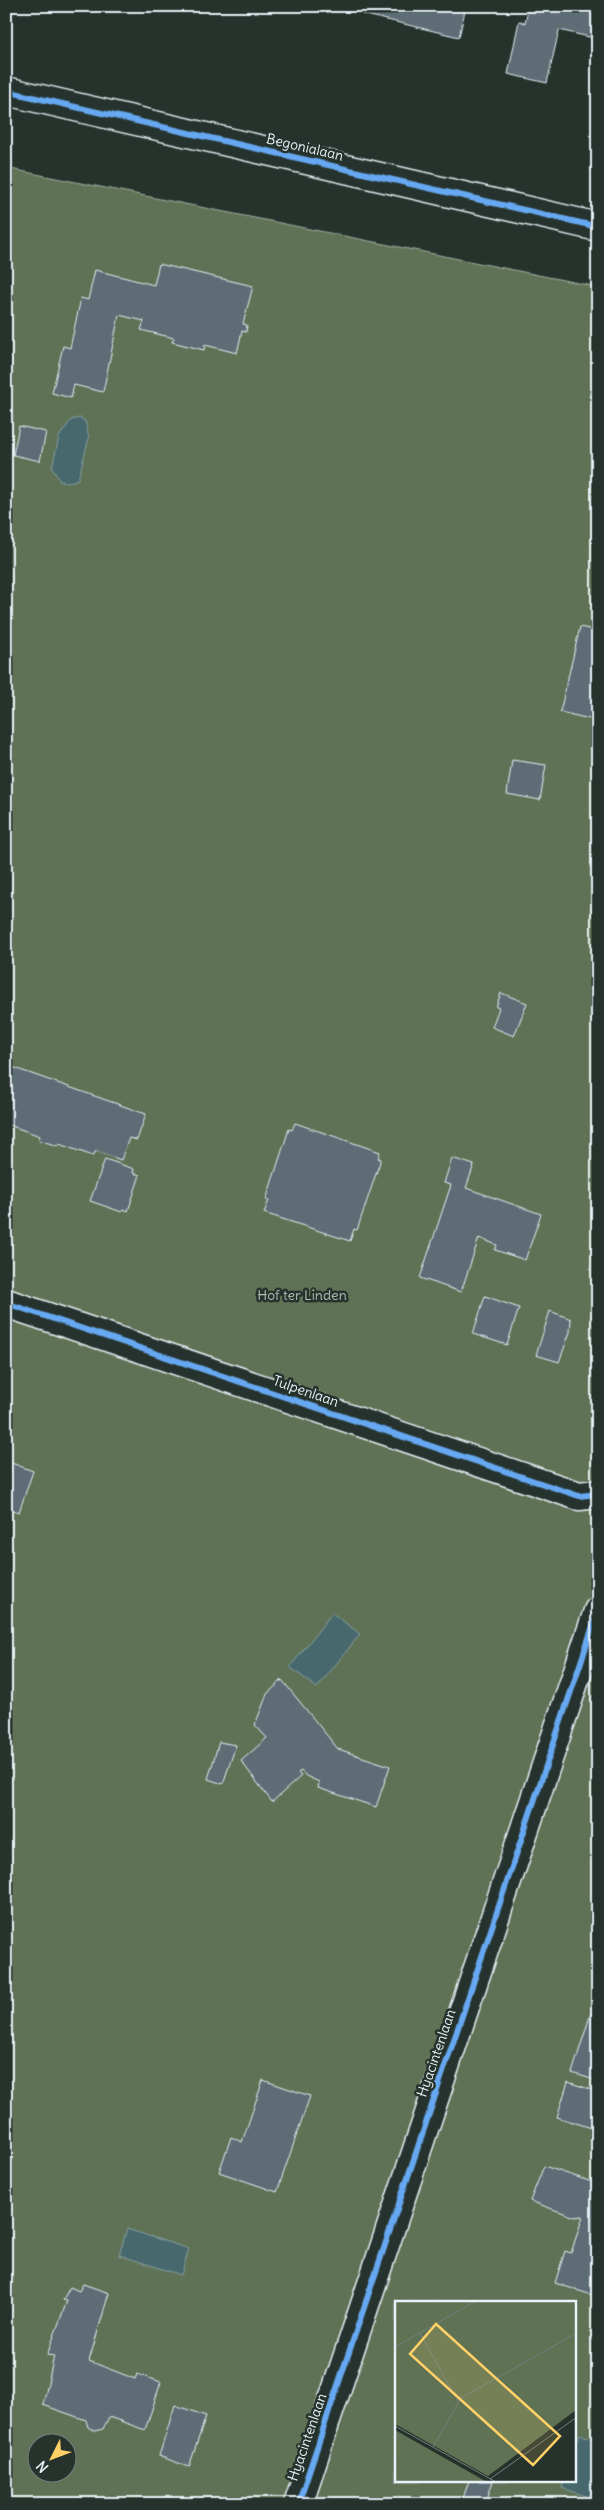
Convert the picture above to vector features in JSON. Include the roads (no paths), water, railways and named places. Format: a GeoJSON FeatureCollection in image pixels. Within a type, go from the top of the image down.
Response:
{"type":"FeatureCollection","features":[{"type":"Feature","properties":{"kind":"street","name":"Begonialaan"},"geometry":{"type":"LineString","coordinates":[[6,91],[598,227]]}},
{"type":"Feature","properties":{"kind":"street","name":"Tulpenlaan"},"geometry":{"type":"LineString","coordinates":[[6,1303],[579,1496],[598,1494]]}},
{"type":"Feature","properties":{"kind":"street","name":"Hyacintenlaan"},"geometry":{"type":"LineString","coordinates":[[298,2504],[598,1611]]}},
{"type":"Feature","properties":{"kind":"water"},"geometry":{"type":"Polygon","coordinates":[[[80,418],[85,421],[89,438],[78,479],[70,482],[60,481],[52,468],[59,437],[71,420],[80,418]]]}},
{"type":"Feature","properties":{"kind":"water"},"geometry":{"type":"Polygon","coordinates":[[[332,1613],[360,1634],[317,1688],[290,1667],[332,1613]]]}},
{"type":"Feature","properties":{"kind":"water"},"geometry":{"type":"Polygon","coordinates":[[[127,2229],[189,2249],[181,2275],[119,2255],[127,2229]]]}},
{"type":"Feature","properties":{"kind":"water"},"geometry":{"type":"Polygon","coordinates":[[[580,2434],[598,2441],[598,2471],[589,2497],[562,2488],[564,2482],[576,2482],[576,2445],[580,2434]]]}},
{"type":"Feature","properties":{"kind":"park label","name":"Hof ter Linden"},"geometry":{"type":"Point","coordinates":[302,1295]}}]}
